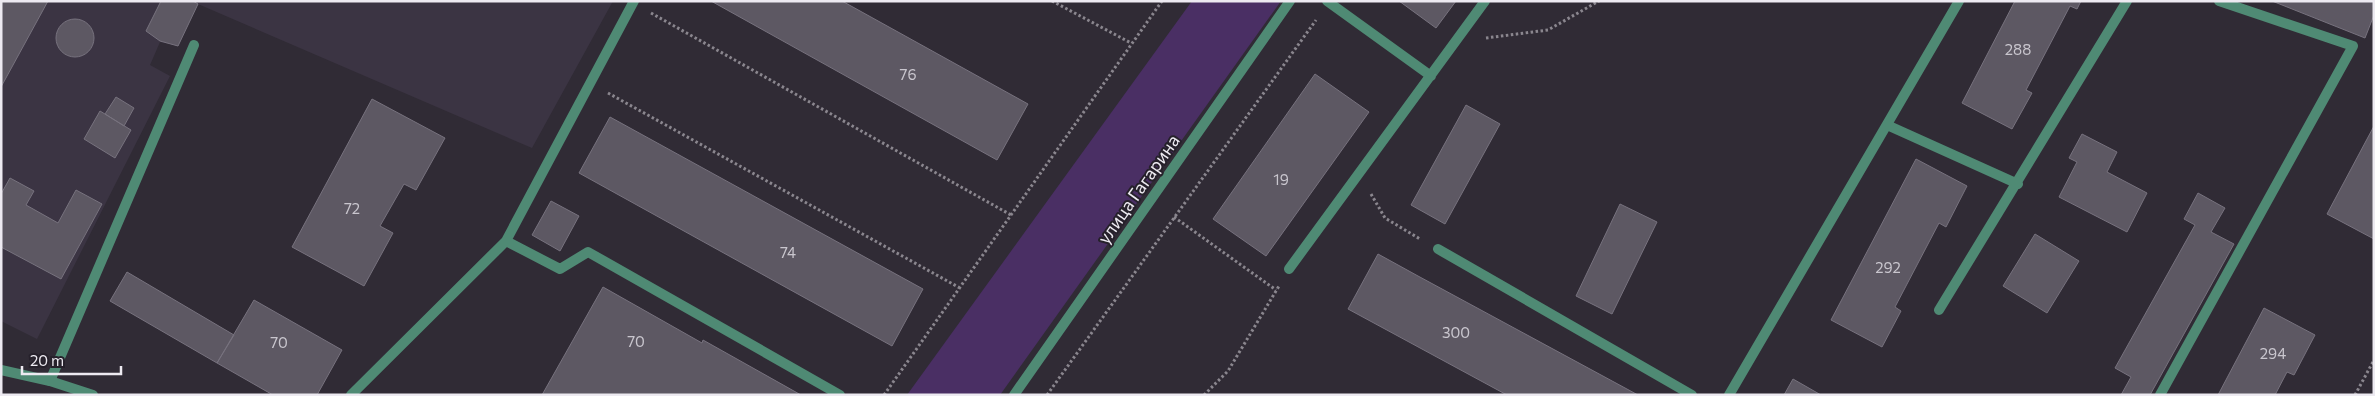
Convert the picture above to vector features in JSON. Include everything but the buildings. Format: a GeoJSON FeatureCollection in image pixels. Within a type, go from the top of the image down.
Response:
{"type":"FeatureCollection","features":[{"type":"Feature","properties":{"kind":"street","name":"улица Гагарина"},"geometry":{"type":"LineString","coordinates":[[1014,395],[1290,1]]}},
{"type":"Feature","properties":{"kind":"street"},"geometry":{"type":"LineString","coordinates":[[1289,269],[1485,1]]}},
{"type":"Feature","properties":{"kind":"street"},"geometry":{"type":"LineString","coordinates":[[1729,395],[1958,1]]}},
{"type":"Feature","properties":{"kind":"street"},"geometry":{"type":"LineString","coordinates":[[1939,310],[2018,184],[2127,1]]}},
{"type":"Feature","properties":{"kind":"street"},"geometry":{"type":"LineString","coordinates":[[2160,395],[2354,46],[2219,1]]}},
{"type":"Feature","properties":{"kind":"street"},"geometry":{"type":"LineString","coordinates":[[351,395],[506,241],[634,2]]}},
{"type":"Feature","properties":{"kind":"street"},"geometry":{"type":"LineString","coordinates":[[1328,2],[1431,76]]}},
{"type":"Feature","properties":{"kind":"street"},"geometry":{"type":"LineString","coordinates":[[50,381],[194,45]]}},
{"type":"Feature","properties":{"kind":"street"},"geometry":{"type":"LineString","coordinates":[[1886,125],[2018,184]]}},
{"type":"Feature","properties":{"kind":"street"},"geometry":{"type":"LineString","coordinates":[[506,241],[560,269],[588,252],[840,395]]}},
{"type":"Feature","properties":{"kind":"street"},"geometry":{"type":"LineString","coordinates":[[1438,249],[1692,395]]}},
{"type":"Feature","properties":{"kind":"street"},"geometry":{"type":"LineString","coordinates":[[1,370],[50,381],[93,395]]}},
{"type":"Feature","properties":{"kind":"path"},"geometry":{"type":"LineString","coordinates":[[1052,1],[1131,43]]}},
{"type":"Feature","properties":{"kind":"path"},"geometry":{"type":"LineString","coordinates":[[884,395],[1162,1]]}},
{"type":"Feature","properties":{"kind":"path"},"geometry":{"type":"LineString","coordinates":[[1455,42],[1548,30],[1600,1]]}},
{"type":"Feature","properties":{"kind":"path"},"geometry":{"type":"LineString","coordinates":[[634,2],[1011,215]]}},
{"type":"Feature","properties":{"kind":"path"},"geometry":{"type":"LineString","coordinates":[[1047,395],[1328,2]]}},
{"type":"Feature","properties":{"kind":"path"},"geometry":{"type":"LineString","coordinates":[[590,83],[960,288]]}},
{"type":"Feature","properties":{"kind":"path"},"geometry":{"type":"LineString","coordinates":[[1174,217],[1276,290],[1228,370],[1204,395]]}},
{"type":"Feature","properties":{"kind":"path"},"geometry":{"type":"LineString","coordinates":[[1385,218],[1438,249]]}},
{"type":"Feature","properties":{"kind":"path"},"geometry":{"type":"LineString","coordinates":[[2355,395],[2374,360]]}},
{"type":"Feature","properties":{"kind":"shaded area"},"geometry":{"type":"Polygon","coordinates":[[[1,1],[613,1],[532,148],[198,4],[178,46],[160,42],[150,65],[170,76],[37,339],[1,321],[1,1]]]}},
{"type":"Feature","properties":{"kind":"shaded area"},"geometry":{"type":"Polygon","coordinates":[[[1192,1],[1281,1],[1000,395],[907,395],[1192,1]]]}}]}
